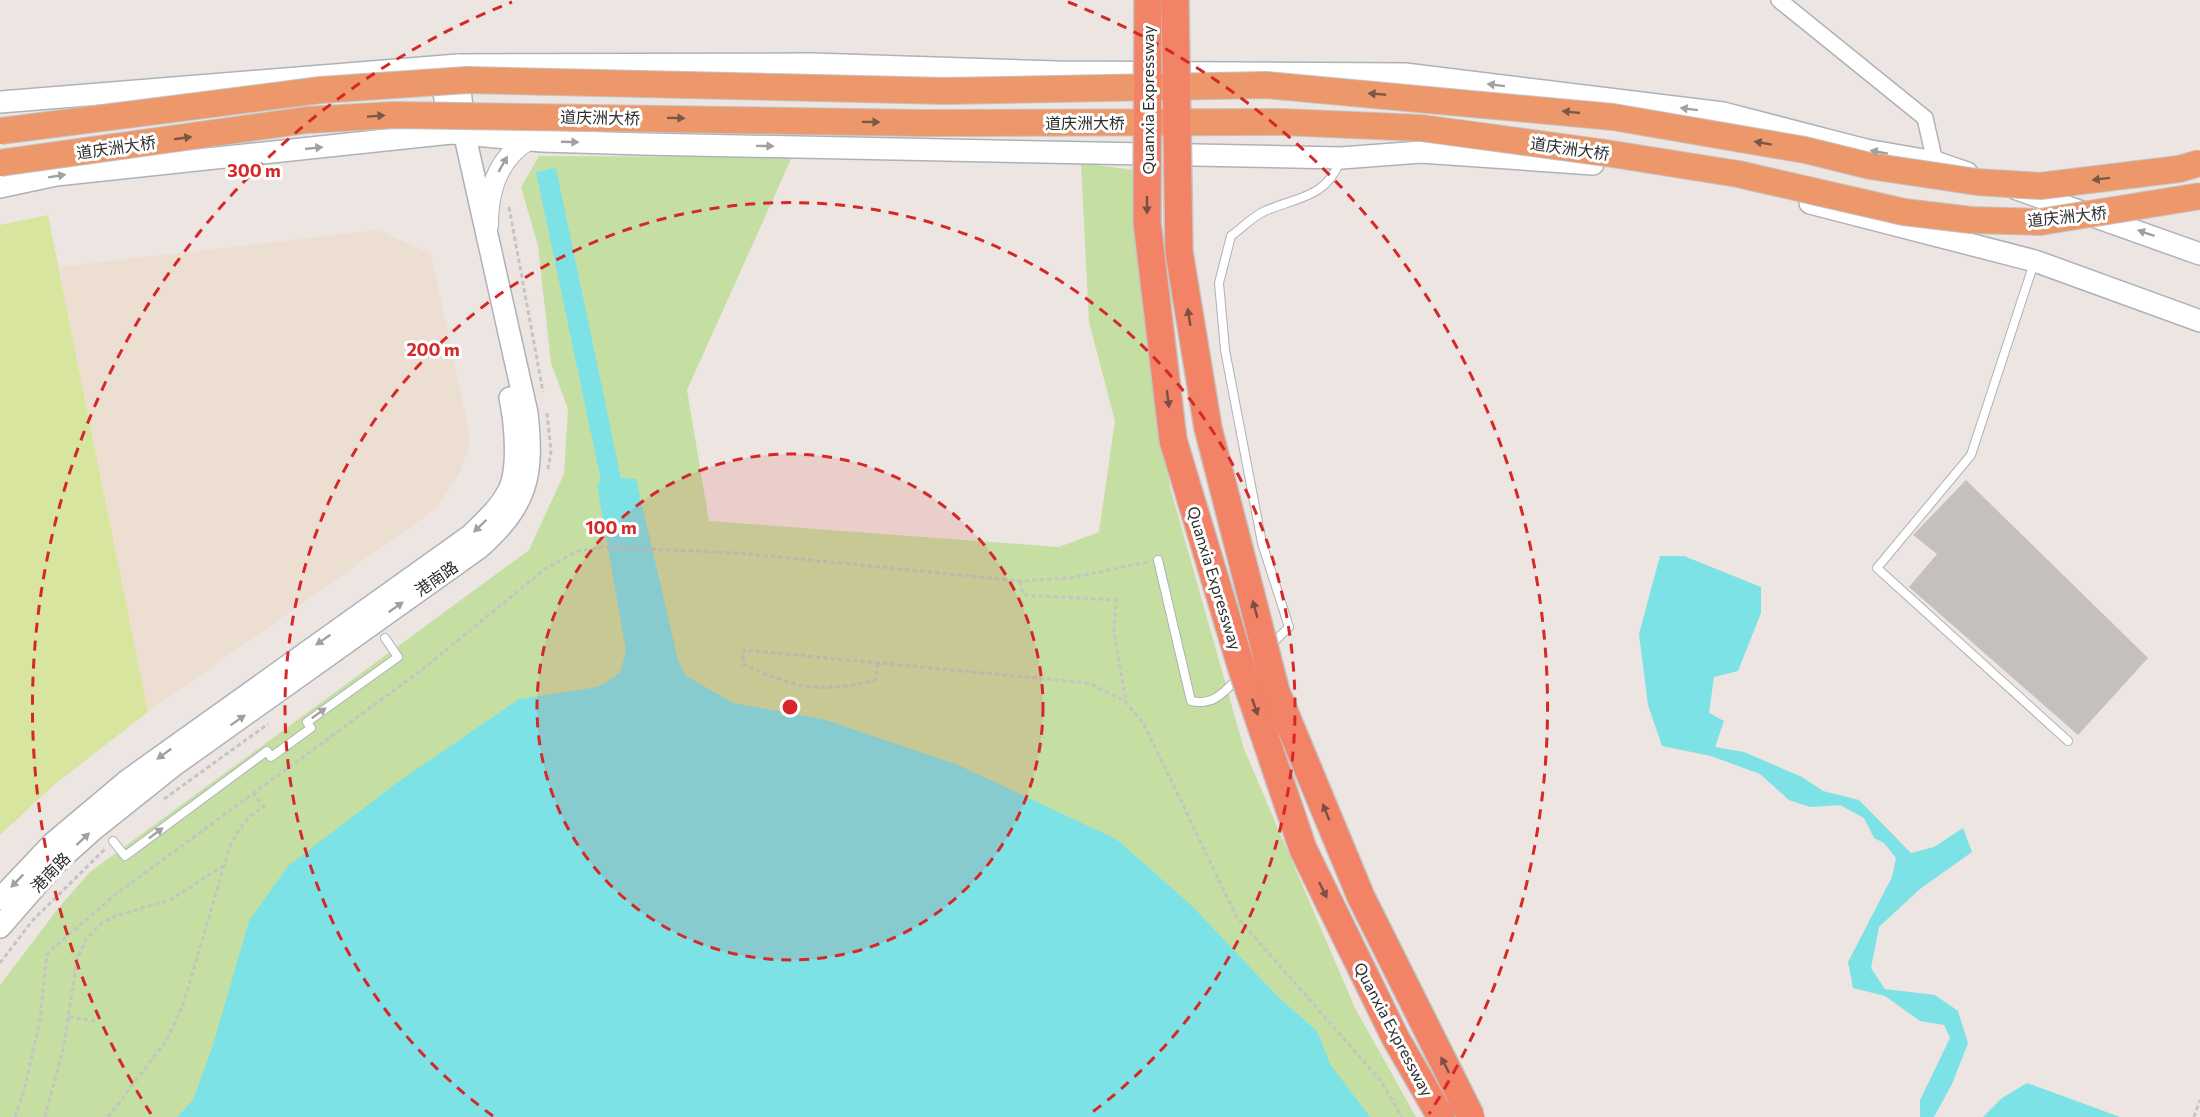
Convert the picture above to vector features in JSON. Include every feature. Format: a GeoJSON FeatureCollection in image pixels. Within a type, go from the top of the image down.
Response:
{"type":"FeatureCollection","features":[{"type":"Feature","properties":{"kind":"highway","name":"Quanxia Expressway"},"geometry":{"type":"LineString","coordinates":[[1148,0],[1147,222],[1173,440],[1242,669],[1303,849],[1395,1037],[1441,1117]]}},
{"type":"Feature","properties":{"kind":"highway","name":"Quanxia Expressway"},"geometry":{"type":"LineString","coordinates":[[1175,0],[1179,252],[1208,428],[1276,692],[1361,897],[1471,1117]]}},
{"type":"Feature","properties":{"kind":"highway","name":"道庆洲大桥"},"geometry":{"type":"LineString","coordinates":[[0,131],[321,90],[467,80],[945,91],[1266,85],[1613,117],[1805,150],[1870,166],[1977,182],[2040,186],[2179,169],[2200,163]]}},
{"type":"Feature","properties":{"kind":"highway","name":"道庆洲大桥"},"geometry":{"type":"LineString","coordinates":[[0,163],[307,120],[394,115],[922,123],[1282,122],[1421,128],[1606,153],[1738,174],[1904,212],[1971,220],[2040,222],[2200,196]]}},
{"type":"Feature","properties":{"kind":"main road"},"geometry":{"type":"LineString","coordinates":[[0,102],[449,65],[812,64],[1057,72],[1405,74],[1723,113],[1866,150],[1935,162],[2200,254]]}},
{"type":"Feature","properties":{"kind":"main road","name":"港南路"},"geometry":{"type":"LineString","coordinates":[[0,898],[52,843],[92,809],[166,752],[471,535],[495,512],[510,489],[515,452],[513,414],[457,132],[449,65]]}},
{"type":"Feature","properties":{"kind":"main road"},"geometry":{"type":"LineString","coordinates":[[0,188],[56,176],[457,132],[530,140],[644,144],[1341,158],[1421,152],[1562,160],[1726,182],[2034,261],[2200,321]]}},
{"type":"Feature","properties":{"kind":"main road","name":"港南路"},"geometry":{"type":"LineString","coordinates":[[0,927],[55,864],[102,822],[173,766],[478,548],[504,525],[524,490],[531,447],[527,413],[488,240],[457,132]]}},
{"type":"Feature","properties":{"kind":"street"},"geometry":{"type":"LineString","coordinates":[[1779,0],[1925,118],[1935,162]]}},
{"type":"Feature","properties":{"kind":"street"},"geometry":{"type":"LineString","coordinates":[[488,240],[488,210],[495,179],[514,148],[530,140]]}},
{"type":"Feature","properties":{"kind":"lane"},"geometry":{"type":"LineString","coordinates":[[1258,658],[1289,627],[1262,543],[1243,451],[1225,350],[1219,283],[1231,236],[1264,212],[1303,199],[1324,187],[1335,175],[1341,158]]}},
{"type":"Feature","properties":{"kind":"lane"},"geometry":{"type":"LineString","coordinates":[[2034,261],[1971,455],[1877,568],[2068,741]]}},
{"type":"Feature","properties":{"kind":"lane"},"geometry":{"type":"LineString","coordinates":[[1158,560],[1191,701],[1204,704],[1218,697],[1250,666]]}},
{"type":"Feature","properties":{"kind":"lane"},"geometry":{"type":"LineString","coordinates":[[113,841],[125,856],[267,751],[271,757],[311,728],[307,722],[398,657],[386,638]]}},
{"type":"Feature","properties":{"kind":"path"},"geometry":{"type":"LineString","coordinates":[[507,196],[550,426],[551,451],[547,477]]}},
{"type":"Feature","properties":{"kind":"path"},"geometry":{"type":"LineString","coordinates":[[15,1117],[40,1020],[47,954],[94,910],[419,672],[544,570],[575,552],[602,547],[739,553],[1020,581],[1070,578],[1158,560]]}},
{"type":"Feature","properties":{"kind":"path"},"geometry":{"type":"LineString","coordinates":[[1020,581],[1023,595],[1116,600],[1113,632],[1126,703]]}},
{"type":"Feature","properties":{"kind":"path"},"geometry":{"type":"LineString","coordinates":[[878,663],[875,680],[840,689],[785,682],[743,664],[744,650],[1088,683],[1126,703],[1144,724],[1236,916],[1381,1082],[1402,1117]]}},
{"type":"Feature","properties":{"kind":"path"},"geometry":{"type":"LineString","coordinates":[[158,804],[272,721]]}},
{"type":"Feature","properties":{"kind":"path"},"geometry":{"type":"LineString","coordinates":[[108,1117],[174,1028],[183,1005],[224,865],[238,829],[255,812],[264,807],[254,793]]}},
{"type":"Feature","properties":{"kind":"path"},"geometry":{"type":"LineString","coordinates":[[0,963],[33,921],[113,841]]}},
{"type":"Feature","properties":{"kind":"path"},"geometry":{"type":"LineString","coordinates":[[45,1117],[63,1050],[77,960],[86,939],[99,925],[135,909],[170,900],[224,865]]}},
{"type":"Feature","properties":{"kind":"path"},"geometry":{"type":"LineString","coordinates":[[69,1017],[95,1021]]}},
{"type":"Feature","properties":{"kind":"path"},"geometry":{"type":"LineString","coordinates":[[2194,1117],[2200,1100]]}},
{"type":"Feature","properties":{"kind":"shaded area"},"geometry":{"type":"Polygon","coordinates":[[[378,230],[431,254],[469,431],[469,448],[458,477],[433,511],[148,712],[59,267],[378,230]]]}},
{"type":"Feature","properties":{"kind":"green space"},"geometry":{"type":"Polygon","coordinates":[[[539,156],[792,157],[687,390],[709,521],[1059,547],[1099,532],[1115,421],[1089,322],[1081,163],[1134,170],[1170,487],[1244,749],[1355,1008],[1416,1117],[0,1117],[0,985],[60,906],[90,872],[529,550],[564,474],[568,409],[551,363],[538,246],[521,187],[539,156]]]}},
{"type":"Feature","properties":{"kind":"green space"},"geometry":{"type":"Polygon","coordinates":[[[48,215],[148,712],[55,784],[0,835],[0,225],[48,215]]]}},
{"type":"Feature","properties":{"kind":"water"},"geometry":{"type":"Polygon","coordinates":[[[556,168],[621,478],[636,479],[678,660],[686,676],[733,703],[826,720],[958,765],[1116,839],[1192,906],[1279,998],[1317,1031],[1330,1064],[1370,1117],[177,1117],[193,1100],[212,1048],[249,921],[288,866],[398,782],[519,699],[598,687],[620,673],[626,651],[597,485],[601,481],[536,172],[556,168]]]}},
{"type":"Feature","properties":{"kind":"water"},"geometry":{"type":"Polygon","coordinates":[[[1660,556],[1684,556],[1761,587],[1761,613],[1738,671],[1714,677],[1709,713],[1724,721],[1715,747],[1744,752],[1802,777],[1823,791],[1859,800],[1911,853],[1934,847],[1963,828],[1972,852],[1920,889],[1879,927],[1871,968],[1885,989],[1935,995],[1958,1011],[1968,1043],[1952,1084],[1934,1117],[1920,1117],[1920,1100],[1950,1038],[1944,1025],[1920,1021],[1885,996],[1853,988],[1848,962],[1892,877],[1896,858],[1884,843],[1874,838],[1864,818],[1840,805],[1810,807],[1789,800],[1760,774],[1711,756],[1662,746],[1648,705],[1639,634],[1660,556]]]}},
{"type":"Feature","properties":{"kind":"water"},"geometry":{"type":"Polygon","coordinates":[[[2027,1083],[2120,1117],[1983,1117],[2002,1098],[2027,1083]]]}},
{"type":"Feature","properties":{"kind":"building"},"geometry":{"type":"Polygon","coordinates":[[[1966,480],[2148,658],[2078,735],[1909,587],[1937,554],[1913,535],[1966,480]]]}}]}
